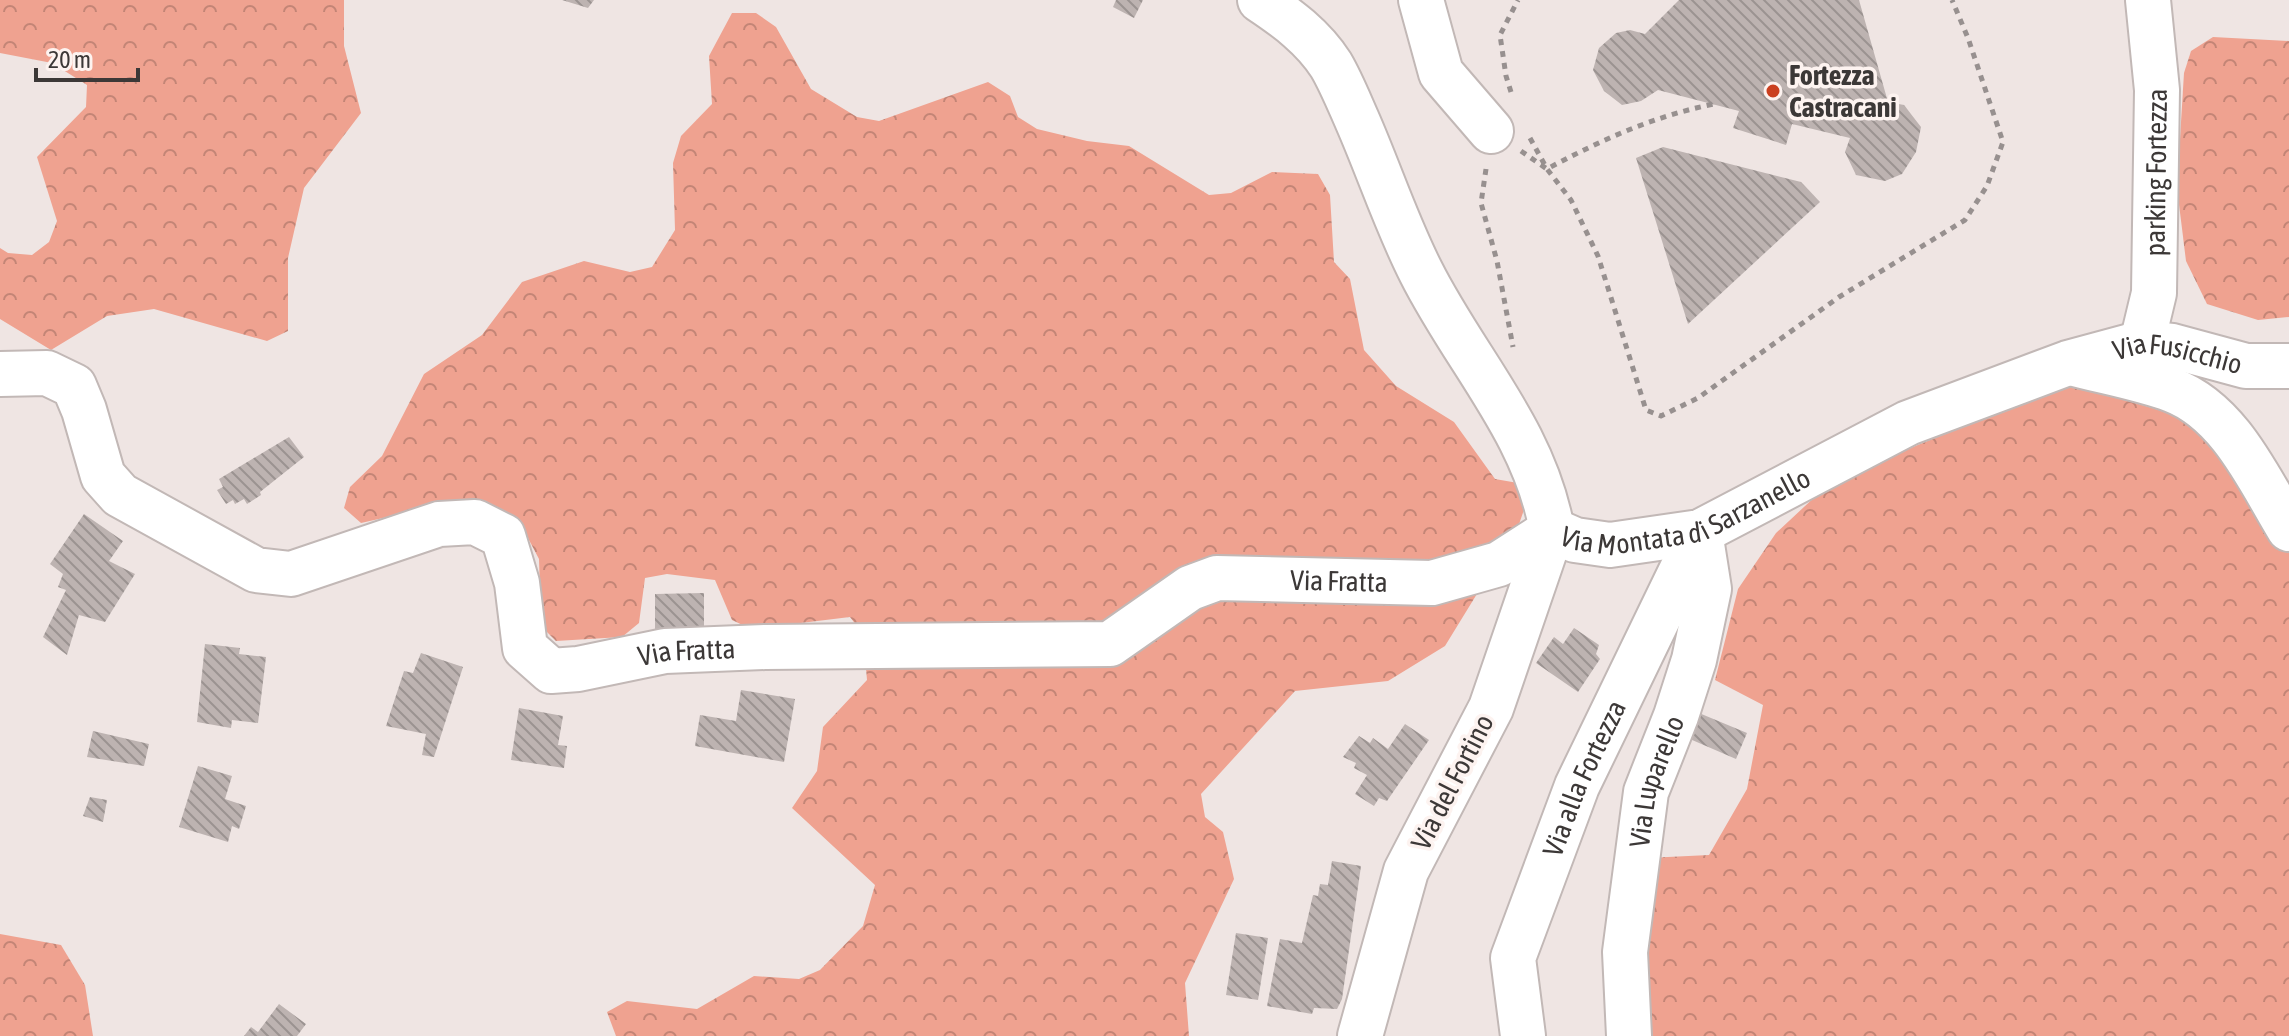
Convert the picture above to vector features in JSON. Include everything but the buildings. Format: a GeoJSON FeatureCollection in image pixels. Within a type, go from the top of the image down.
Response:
{"type":"FeatureCollection","features":[{"type":"Feature","properties":{"kind":"street","name":"Via Montata di Sarzanello"},"geometry":{"type":"LineString","coordinates":[[1260,0],[1306,33],[1331,65],[1419,269],[1453,332],[1490,385],[1524,443],[1546,500],[1552,530],[1575,540],[1610,545],[1700,532],[1908,423],[2068,363]]}},
{"type":"Feature","properties":{"kind":"street"},"geometry":{"type":"LineString","coordinates":[[1421,0],[1441,73],[1511,123]]}},
{"type":"Feature","properties":{"kind":"street","name":"parking Fortezza"},"geometry":{"type":"LineString","coordinates":[[2142,343],[2154,293],[2157,90],[2148,0]]}},
{"type":"Feature","properties":{"kind":"street","name":"Via Fusicchio"},"geometry":{"type":"LineString","coordinates":[[2068,363],[2142,343],[2172,346],[2246,366],[2289,366]]}},
{"type":"Feature","properties":{"kind":"street"},"geometry":{"type":"LineString","coordinates":[[2068,363],[2173,391],[2205,409],[2240,448],[2289,529]]}},
{"type":"Feature","properties":{"kind":"street","name":"Via Fratta"},"geometry":{"type":"LineString","coordinates":[[0,374],[47,373],[74,386],[103,476],[120,495],[256,570],[291,574],[439,524],[475,522],[503,536],[517,583],[525,648],[551,671],[578,669],[665,651],[765,647],[1110,644],[1190,588],[1217,578],[1432,583],[1499,564],[1552,530]]}},
{"type":"Feature","properties":{"kind":"street","name":"Via del Fortino"},"geometry":{"type":"LineString","coordinates":[[1360,1036],[1406,871],[1491,708],[1552,530]]}},
{"type":"Feature","properties":{"kind":"street","name":"Via alla Fortezza"},"geometry":{"type":"LineString","coordinates":[[1523,1036],[1513,958],[1577,786],[1700,532]]}},
{"type":"Feature","properties":{"kind":"street","name":"Via Luparello"},"geometry":{"type":"LineString","coordinates":[[1629,1036],[1625,952],[1646,792],[1685,688],[1709,589],[1700,532]]}},
{"type":"Feature","properties":{"kind":"path"},"geometry":{"type":"LineString","coordinates":[[1514,353],[1497,261],[1481,203],[1511,123],[1500,35],[1518,0]]}},
{"type":"Feature","properties":{"kind":"path"},"geometry":{"type":"LineString","coordinates":[[1511,123],[1571,200],[1598,256],[1646,410],[1661,416],[1698,398],[1839,297],[1965,220],[1987,186],[2003,142],[1952,0]]}},
{"type":"Feature","properties":{"kind":"path"},"geometry":{"type":"LineString","coordinates":[[1547,169],[1625,130],[1672,112],[1714,104]]}},
{"type":"Feature","properties":{"kind":"path"},"geometry":{"type":"LineString","coordinates":[[1511,123],[1547,169]]}},
{"type":"Feature","properties":{"kind":"green space"},"geometry":{"type":"Polygon","coordinates":[[[0,0],[344,0],[344,46],[361,113],[304,188],[288,258],[288,331],[267,341],[154,309],[107,316],[51,350],[0,319],[0,248],[8,253],[32,255],[49,242],[57,221],[37,157],[86,107],[87,85],[52,63],[0,53],[0,0]]]}},
{"type":"Feature","properties":{"kind":"green space"},"geometry":{"type":"Polygon","coordinates":[[[732,13],[756,13],[776,27],[811,89],[857,117],[879,121],[988,82],[1010,96],[1018,117],[1037,129],[1087,141],[1129,146],[1209,195],[1231,193],[1272,172],[1318,174],[1330,195],[1334,262],[1350,279],[1364,350],[1396,386],[1454,422],[1495,479],[1518,483],[1526,504],[1518,527],[1445,646],[1388,681],[1295,691],[1201,794],[1205,817],[1223,832],[1234,879],[1185,983],[1189,1036],[616,1036],[607,1012],[627,1001],[697,1009],[754,976],[799,979],[820,970],[863,926],[875,885],[792,808],[817,771],[823,727],[867,680],[863,634],[850,617],[751,629],[732,620],[715,580],[667,574],[645,578],[639,623],[622,637],[556,641],[541,626],[539,559],[519,521],[454,502],[361,523],[344,508],[350,487],[382,456],[424,374],[482,335],[522,282],[584,261],[630,272],[652,267],[675,230],[673,163],[681,136],[712,104],[709,56],[732,13]]]}},
{"type":"Feature","properties":{"kind":"green space"},"geometry":{"type":"Polygon","coordinates":[[[2213,37],[2289,41],[2289,317],[2258,320],[2207,304],[2186,261],[2177,188],[2184,73],[2191,51],[2213,37]]]}},
{"type":"Feature","properties":{"kind":"green space"},"geometry":{"type":"Polygon","coordinates":[[[2068,383],[2186,418],[2289,543],[2289,1036],[1646,1036],[1647,858],[1709,855],[1747,789],[1763,705],[1715,680],[1738,589],[1776,533],[1833,480],[2068,383]]]}},
{"type":"Feature","properties":{"kind":"green space"},"geometry":{"type":"Polygon","coordinates":[[[0,934],[61,945],[85,985],[93,1036],[0,1036],[0,934]]]}},
{"type":"Feature","properties":{"kind":"place","name":"Fortezza Castracani"},"geometry":{"type":"Point","coordinates":[1773,91]}}]}
